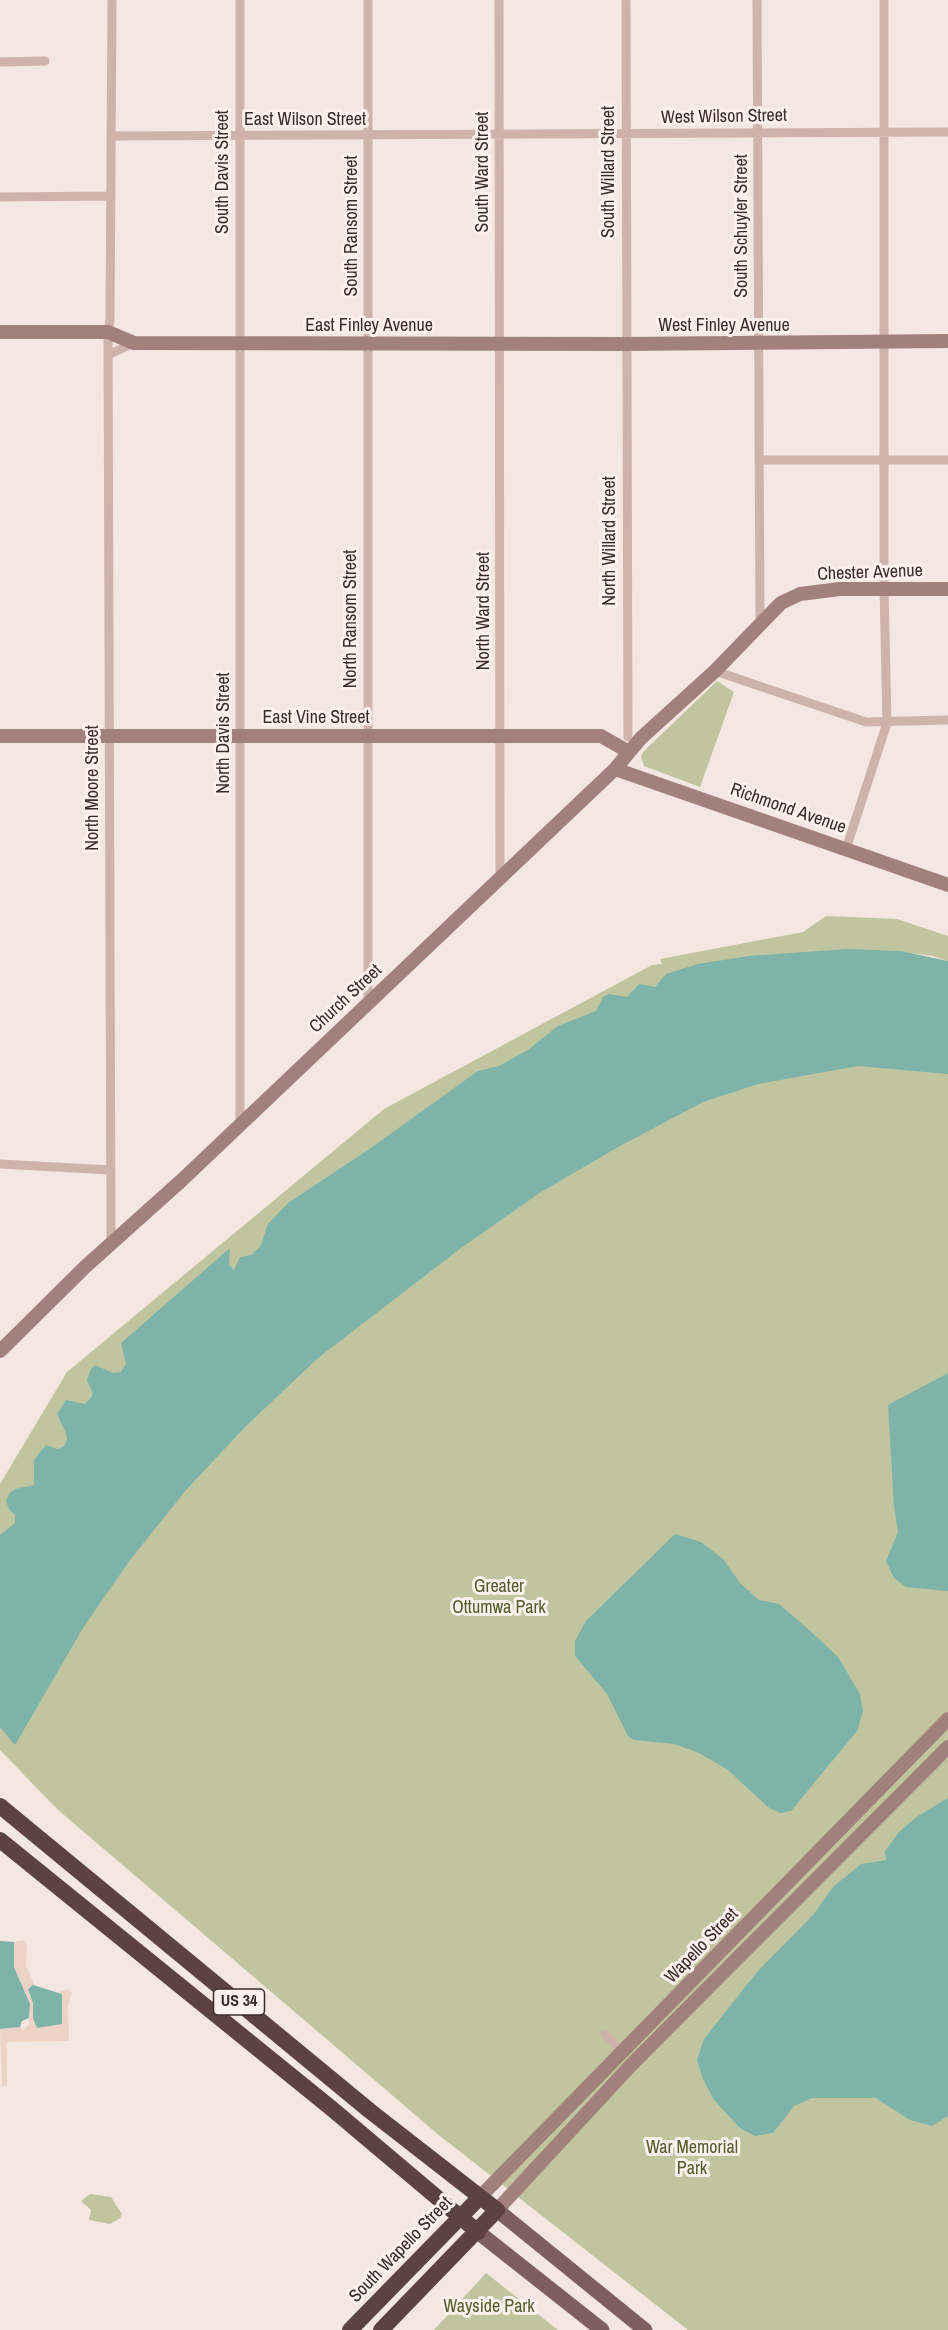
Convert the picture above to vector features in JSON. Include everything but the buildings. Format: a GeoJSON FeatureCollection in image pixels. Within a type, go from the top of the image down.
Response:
{"type":"FeatureCollection","features":[{"type":"Feature","properties":{"kind":"highway"},"geometry":{"type":"LineString","coordinates":[[0,1792],[74,1866]]}},
{"type":"Feature","properties":{"kind":"highway","name":"US 34"},"geometry":{"type":"LineString","coordinates":[[0,1806],[370,2111],[497,2210]]}},
{"type":"Feature","properties":{"kind":"highway","name":"US 34"},"geometry":{"type":"LineString","coordinates":[[0,1840],[478,2232]]}},
{"type":"Feature","properties":{"kind":"highway"},"geometry":{"type":"LineString","coordinates":[[0,1852],[53,1882]]}},
{"type":"Feature","properties":{"kind":"highway","name":"South Wapello Street"},"geometry":{"type":"LineString","coordinates":[[350,2330],[480,2197]]}},
{"type":"Feature","properties":{"kind":"highway"},"geometry":{"type":"LineString","coordinates":[[381,2330],[497,2210]]}},
{"type":"Feature","properties":{"kind":"main road"},"geometry":{"type":"LineString","coordinates":[[0,332],[108,332],[134,343]]}},
{"type":"Feature","properties":{"kind":"main road","name":"West Finley Avenue"},"geometry":{"type":"LineString","coordinates":[[500,344],[948,341]]}},
{"type":"Feature","properties":{"kind":"main road","name":"East Finley Avenue"},"geometry":{"type":"LineString","coordinates":[[134,343],[500,344]]}},
{"type":"Feature","properties":{"kind":"main road","name":"Chester Avenue"},"geometry":{"type":"LineString","coordinates":[[715,671],[781,603],[800,594],[840,589],[948,589]]}},
{"type":"Feature","properties":{"kind":"main road","name":"Church Street"},"geometry":{"type":"LineString","coordinates":[[0,1351],[111,1243],[615,769],[629,752],[715,671]]}},
{"type":"Feature","properties":{"kind":"main road","name":"East Vine Street"},"geometry":{"type":"LineString","coordinates":[[0,736],[601,736],[629,752]]}},
{"type":"Feature","properties":{"kind":"main road","name":"Richmond Avenue"},"geometry":{"type":"LineString","coordinates":[[615,769],[948,885]]}},
{"type":"Feature","properties":{"kind":"main road","name":"Wapello Street"},"geometry":{"type":"LineString","coordinates":[[480,2197],[948,1719]]}},
{"type":"Feature","properties":{"kind":"main road","name":"Wapello Street"},"geometry":{"type":"LineString","coordinates":[[497,2210],[633,2063],[948,1747]]}},
{"type":"Feature","properties":{"kind":"main road","name":"US 34"},"geometry":{"type":"LineString","coordinates":[[497,2210],[645,2330]]}},
{"type":"Feature","properties":{"kind":"main road","name":"US 34"},"geometry":{"type":"LineString","coordinates":[[478,2232],[602,2330]]}},
{"type":"Feature","properties":{"kind":"street","name":"North Moore Street"},"geometry":{"type":"LineString","coordinates":[[111,1243],[108,332],[110,320],[112,0]]}},
{"type":"Feature","properties":{"kind":"street","name":"South Davis Street"},"geometry":{"type":"LineString","coordinates":[[239,344],[240,0]]}},
{"type":"Feature","properties":{"kind":"street","name":"South Ransom Street"},"geometry":{"type":"LineString","coordinates":[[368,0],[368,345]]}},
{"type":"Feature","properties":{"kind":"street","name":"South Ward Street"},"geometry":{"type":"LineString","coordinates":[[499,0],[500,344]]}},
{"type":"Feature","properties":{"kind":"street","name":"South Willard Street"},"geometry":{"type":"LineString","coordinates":[[625,344],[626,0]]}},
{"type":"Feature","properties":{"kind":"street","name":"South Schuyler Street"},"geometry":{"type":"LineString","coordinates":[[757,0],[760,623]]}},
{"type":"Feature","properties":{"kind":"street"},"geometry":{"type":"LineString","coordinates":[[846,849],[887,723],[884,589],[884,0]]}},
{"type":"Feature","properties":{"kind":"street"},"geometry":{"type":"LineString","coordinates":[[0,62],[45,61]]}},
{"type":"Feature","properties":{"kind":"street","name":"West Wilson Street"},"geometry":{"type":"LineString","coordinates":[[500,136],[948,132]]}},
{"type":"Feature","properties":{"kind":"street","name":"East Wilson Street"},"geometry":{"type":"LineString","coordinates":[[111,136],[500,136]]}},
{"type":"Feature","properties":{"kind":"street"},"geometry":{"type":"LineString","coordinates":[[0,196],[111,196]]}},
{"type":"Feature","properties":{"kind":"street"},"geometry":{"type":"LineString","coordinates":[[108,355],[134,343]]}},
{"type":"Feature","properties":{"kind":"street","name":"North Davis Street"},"geometry":{"type":"LineString","coordinates":[[239,344],[241,356],[240,1123]]}},
{"type":"Feature","properties":{"kind":"street","name":"North Ward Street"},"geometry":{"type":"LineString","coordinates":[[500,344],[500,877]]}},
{"type":"Feature","properties":{"kind":"street","name":"North Willard Street"},"geometry":{"type":"LineString","coordinates":[[625,344],[627,737]]}},
{"type":"Feature","properties":{"kind":"street","name":"North Ransom Street"},"geometry":{"type":"LineString","coordinates":[[368,345],[368,1000]]}},
{"type":"Feature","properties":{"kind":"street"},"geometry":{"type":"LineString","coordinates":[[759,460],[948,460]]}},
{"type":"Feature","properties":{"kind":"street"},"geometry":{"type":"LineString","coordinates":[[715,671],[866,722],[948,720]]}},
{"type":"Feature","properties":{"kind":"street"},"geometry":{"type":"LineString","coordinates":[[0,1164],[111,1170]]}},
{"type":"Feature","properties":{"kind":"street"},"geometry":{"type":"LineString","coordinates":[[605,2034],[623,2053]]}},
{"type":"Feature","properties":{"kind":"green space"},"geometry":{"type":"Polygon","coordinates":[[[717,681],[734,692],[700,787],[644,766],[641,757],[643,752],[717,681]]]}},
{"type":"Feature","properties":{"kind":"green space","name":"Greater Ottumwa Park"},"geometry":{"type":"Polygon","coordinates":[[[826,916],[897,919],[948,936],[948,961],[933,956],[887,950],[948,966],[948,2330],[688,2330],[440,2136],[57,1809],[0,1750],[0,1484],[67,1372],[384,1109],[652,965],[662,964],[660,959],[803,932],[826,916]]]}},
{"type":"Feature","properties":{"kind":"green space"},"geometry":{"type":"Polygon","coordinates":[[[90,2194],[111,2197],[122,2214],[120,2218],[110,2224],[89,2220],[91,2210],[81,2201],[90,2194]]]}},
{"type":"Feature","properties":{"kind":"green space","name":"Wayside Park"},"geometry":{"type":"Polygon","coordinates":[[[486,2273],[558,2330],[434,2330],[486,2273]]]}},
{"type":"Feature","properties":{"kind":"shaded area"},"geometry":{"type":"Polygon","coordinates":[[[23,1940],[27,1946],[26,1966],[35,1986],[28,1989],[33,2003],[33,2018],[37,2023],[61,2000],[60,1991],[69,1989],[72,1993],[68,2005],[69,2041],[7,2042],[7,2086],[2,2086],[0,2029],[20,2027],[23,2030],[29,2025],[30,2004],[14,1967],[14,1942],[23,1940]]]}},
{"type":"Feature","properties":{"kind":"water"},"geometry":{"type":"Polygon","coordinates":[[[847,949],[901,951],[948,961],[948,1074],[858,1066],[758,1084],[703,1102],[620,1146],[541,1192],[461,1248],[318,1358],[245,1427],[186,1490],[130,1560],[83,1628],[15,1745],[0,1727],[0,1535],[15,1523],[15,1515],[9,1509],[6,1501],[15,1489],[34,1485],[34,1460],[46,1445],[58,1449],[64,1446],[67,1440],[66,1433],[57,1414],[66,1400],[85,1404],[90,1399],[93,1394],[87,1380],[95,1365],[113,1373],[121,1372],[126,1364],[121,1343],[230,1248],[229,1265],[234,1270],[240,1257],[251,1255],[260,1247],[268,1224],[288,1203],[368,1150],[478,1071],[499,1066],[528,1050],[558,1026],[596,1011],[603,997],[609,994],[627,997],[639,984],[655,987],[666,974],[698,964],[749,956],[847,949]]]}},
{"type":"Feature","properties":{"kind":"water"},"geometry":{"type":"Polygon","coordinates":[[[948,1373],[948,1591],[906,1587],[894,1578],[886,1561],[898,1532],[894,1506],[888,1405],[948,1373]]]}},
{"type":"Feature","properties":{"kind":"water"},"geometry":{"type":"Polygon","coordinates":[[[675,1534],[701,1542],[723,1559],[740,1583],[759,1600],[779,1604],[838,1657],[860,1694],[863,1711],[857,1731],[791,1811],[780,1813],[768,1807],[727,1769],[697,1752],[674,1744],[634,1740],[628,1736],[607,1694],[575,1656],[575,1641],[586,1621],[675,1534]]]}},
{"type":"Feature","properties":{"kind":"water"},"geometry":{"type":"Polygon","coordinates":[[[948,1798],[948,2116],[932,2126],[910,2120],[876,2098],[812,2098],[794,2106],[773,2133],[755,2136],[740,2128],[714,2100],[703,2079],[697,2060],[704,2039],[757,1972],[813,1915],[833,1887],[861,1864],[886,1860],[885,1851],[899,1832],[918,1816],[948,1798]]]}},
{"type":"Feature","properties":{"kind":"water"},"geometry":{"type":"Polygon","coordinates":[[[0,1941],[14,1942],[14,1967],[30,2004],[29,2018],[22,2021],[20,2027],[0,2029],[0,1941]]]}},
{"type":"Feature","properties":{"kind":"water"},"geometry":{"type":"Polygon","coordinates":[[[33,1985],[62,1994],[62,2024],[37,2028],[28,1989],[33,1985]]]}},
{"type":"Feature","properties":{"kind":"park label","name":"War Memorial Park"},"geometry":{"type":"Point","coordinates":[692,2158]}}]}
